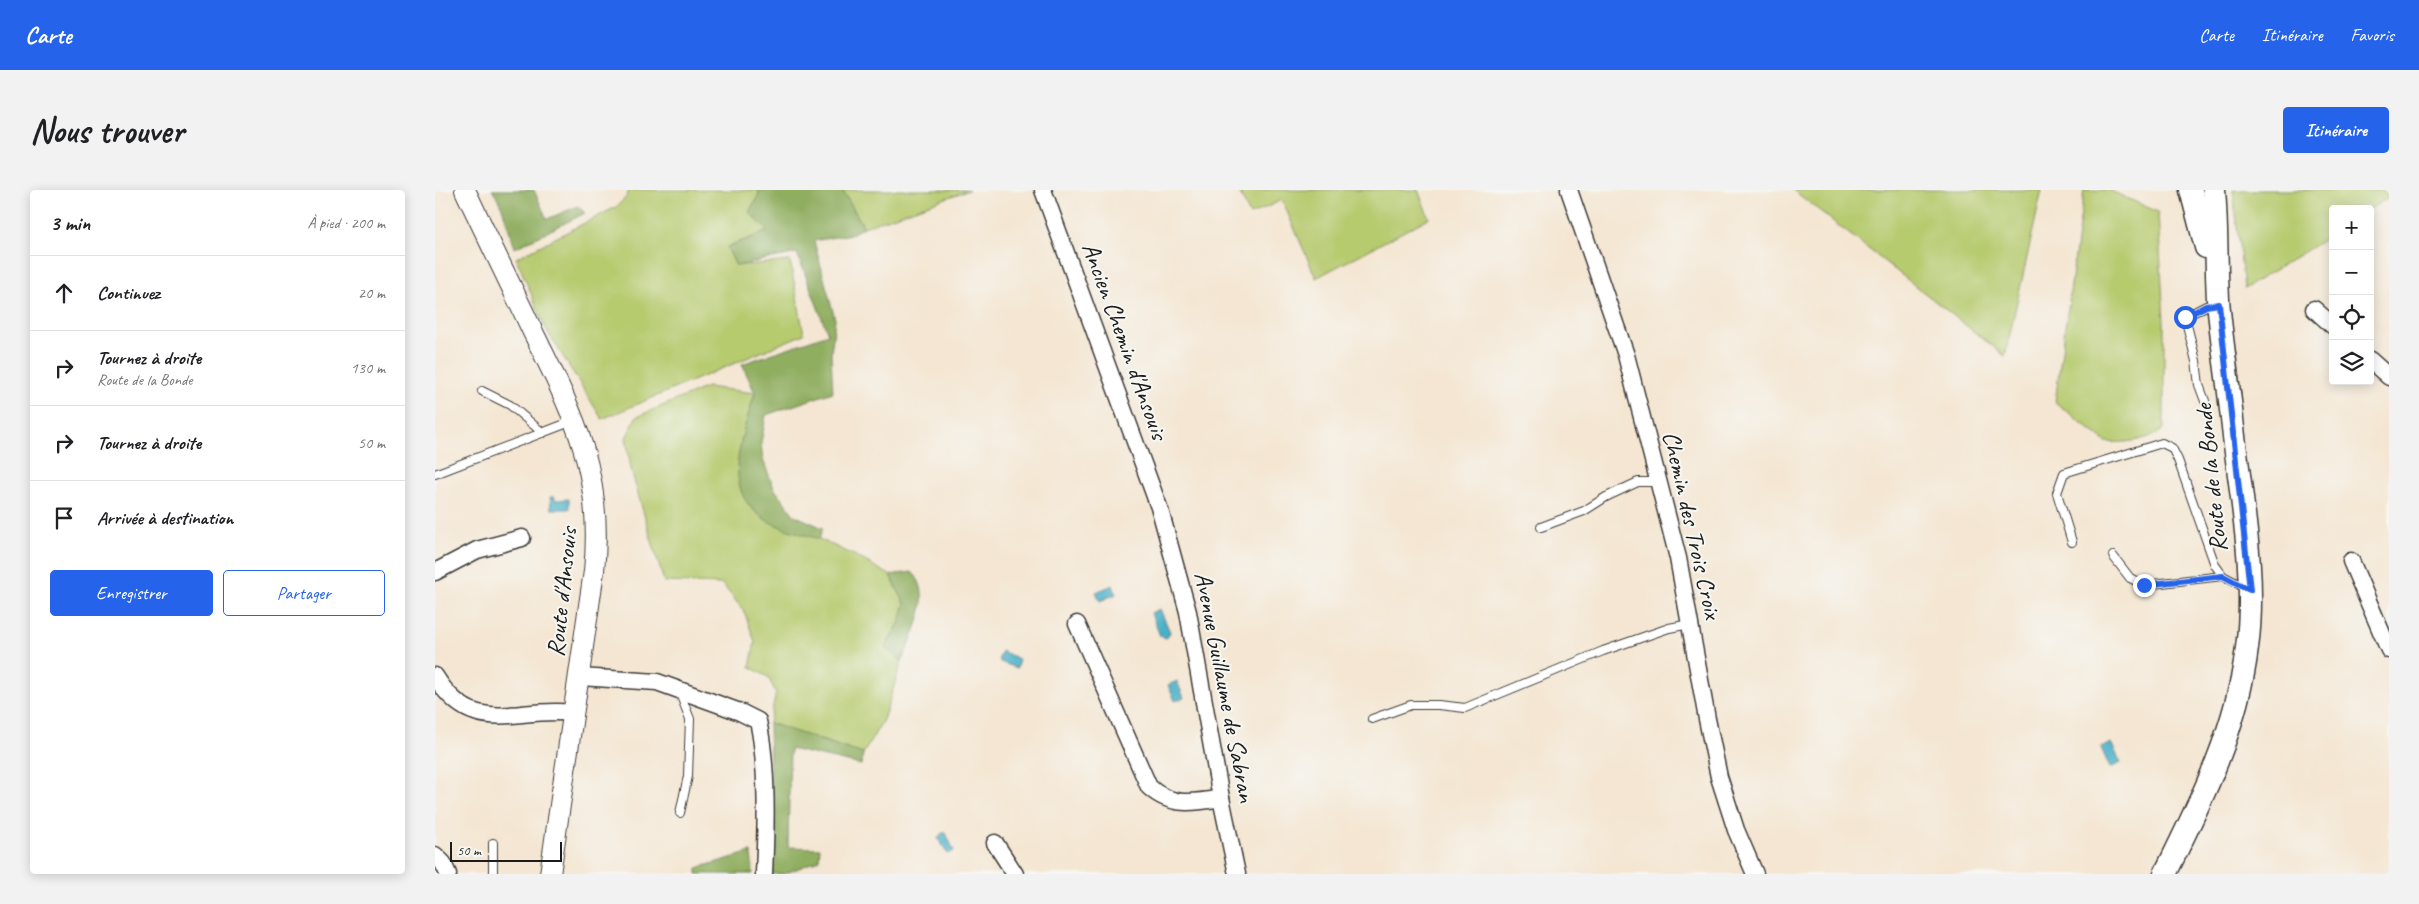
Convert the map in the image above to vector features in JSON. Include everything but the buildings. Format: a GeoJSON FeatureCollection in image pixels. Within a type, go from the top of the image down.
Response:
{"type":"FeatureCollection","features":[{"type":"Feature","properties":{"kind":"main road","name":"Route de la Bonde"},"geometry":{"type":"LineString","coordinates":[[2191,190],[2219,302]]}},
{"type":"Feature","properties":{"kind":"main road","name":"Route de la Bonde"},"geometry":{"type":"LineString","coordinates":[[2165,874],[2203,796],[2232,721],[2247,649],[2250,590],[2219,302],[2214,190]]}},
{"type":"Feature","properties":{"kind":"street","name":"Route d'Ansouis"},"geometry":{"type":"LineString","coordinates":[[465,190],[575,421],[590,470],[596,516],[597,545],[580,676],[550,874]]}},
{"type":"Feature","properties":{"kind":"street","name":"Ancien Chemin d'Ansouis"},"geometry":{"type":"LineString","coordinates":[[1043,190],[1160,510]]}},
{"type":"Feature","properties":{"kind":"street","name":"Chemin des Trois Croix"},"geometry":{"type":"LineString","coordinates":[[1569,190],[1626,355],[1678,558],[1719,777],[1736,830],[1755,874]]}},
{"type":"Feature","properties":{"kind":"street"},"geometry":{"type":"LineString","coordinates":[[2314,309],[2329,322]]}},
{"type":"Feature","properties":{"kind":"street","name":"Avenue Guillaume de Sabran"},"geometry":{"type":"LineString","coordinates":[[1160,510],[1188,612],[1221,798],[1237,874]]}},
{"type":"Feature","properties":{"kind":"street"},"geometry":{"type":"LineString","coordinates":[[435,572],[477,550],[522,538]]}},
{"type":"Feature","properties":{"kind":"street"},"geometry":{"type":"LineString","coordinates":[[2351,561],[2389,650]]}},
{"type":"Feature","properties":{"kind":"street"},"geometry":{"type":"LineString","coordinates":[[1077,624],[1149,787],[1159,796],[1188,804],[1221,798]]}},
{"type":"Feature","properties":{"kind":"street"},"geometry":{"type":"LineString","coordinates":[[435,676],[449,694],[461,705],[477,714],[503,716],[557,711],[574,713]]}},
{"type":"Feature","properties":{"kind":"street"},"geometry":{"type":"LineString","coordinates":[[580,676],[657,682],[740,712],[758,722],[762,739],[766,842],[765,874]]}},
{"type":"Feature","properties":{"kind":"street"},"geometry":{"type":"LineString","coordinates":[[995,843],[1015,874]]}},
{"type":"Feature","properties":{"kind":"street"},"geometry":{"type":"LineString","coordinates":[[435,855],[443,862],[448,874]]}},
{"type":"Feature","properties":{"kind":"lane"},"geometry":{"type":"LineString","coordinates":[[2205,401],[2199,385],[2196,361],[2185,317],[2206,306],[2219,302]]}},
{"type":"Feature","properties":{"kind":"lane"},"geometry":{"type":"LineString","coordinates":[[481,391],[510,405],[543,432]]}},
{"type":"Feature","properties":{"kind":"lane"},"geometry":{"type":"LineString","coordinates":[[435,474],[575,421]]}},
{"type":"Feature","properties":{"kind":"lane"},"geometry":{"type":"LineString","coordinates":[[2072,542],[2057,493],[2064,473],[2162,443],[2172,448],[2178,460],[2215,565],[2223,576],[2250,590]]}},
{"type":"Feature","properties":{"kind":"lane"},"geometry":{"type":"LineString","coordinates":[[1541,527],[1584,511],[1606,496],[1638,482],[1658,482]]}},
{"type":"Feature","properties":{"kind":"lane"},"geometry":{"type":"LineString","coordinates":[[2113,556],[2130,578],[2144,585],[2223,576]]}},
{"type":"Feature","properties":{"kind":"lane"},"geometry":{"type":"LineString","coordinates":[[1372,719],[1411,705],[1439,705],[1465,708],[1603,651],[1669,628],[1689,624]]}},
{"type":"Feature","properties":{"kind":"lane"},"geometry":{"type":"LineString","coordinates":[[679,690],[690,718],[688,776],[680,813]]}},
{"type":"Feature","properties":{"kind":"lane"},"geometry":{"type":"LineString","coordinates":[[493,843],[493,874]]}},
{"type":"Feature","properties":{"kind":"green space"},"geometry":{"type":"Polygon","coordinates":[[[492,190],[534,190],[547,219],[578,206],[585,213],[515,248],[500,202],[492,190]]]}},
{"type":"Feature","properties":{"kind":"green space"},"geometry":{"type":"Polygon","coordinates":[[[629,190],[758,190],[768,231],[727,247],[736,266],[790,261],[804,334],[602,419],[546,329],[516,258],[616,207],[627,196],[629,190]]]}},
{"type":"Feature","properties":{"kind":"green space"},"geometry":{"type":"Polygon","coordinates":[[[758,190],[842,190],[864,227],[851,234],[814,241],[835,319],[831,354],[833,392],[766,415],[761,443],[763,460],[774,488],[794,515],[823,528],[819,539],[788,530],[765,520],[747,503],[740,489],[738,457],[745,424],[755,393],[742,364],[828,334],[797,253],[736,266],[727,247],[768,231],[749,212],[759,194],[758,190]]]}},
{"type":"Feature","properties":{"kind":"green space"},"geometry":{"type":"Polygon","coordinates":[[[842,190],[969,190],[864,227],[842,190]]]}},
{"type":"Feature","properties":{"kind":"green space"},"geometry":{"type":"Polygon","coordinates":[[[1238,190],[1418,190],[1429,218],[1316,278],[1282,200],[1250,215],[1238,190]]]}},
{"type":"Feature","properties":{"kind":"green space"},"geometry":{"type":"Polygon","coordinates":[[[1793,190],[2042,190],[2005,356],[1793,190]]]}},
{"type":"Feature","properties":{"kind":"green space"},"geometry":{"type":"Polygon","coordinates":[[[2084,190],[2109,190],[2158,212],[2164,322],[2164,429],[2152,436],[2136,440],[2106,442],[2055,402],[2084,190]]]}},
{"type":"Feature","properties":{"kind":"green space"},"geometry":{"type":"Polygon","coordinates":[[[2233,190],[2389,190],[2389,197],[2374,206],[2329,205],[2329,236],[2244,289],[2233,190]]]}},
{"type":"Feature","properties":{"kind":"green space"},"geometry":{"type":"Polygon","coordinates":[[[707,387],[755,393],[741,440],[773,523],[819,539],[854,555],[890,575],[905,604],[900,622],[885,647],[902,661],[883,720],[863,754],[769,723],[776,693],[768,677],[750,667],[755,642],[744,611],[722,584],[664,582],[631,470],[626,438],[636,417],[707,387]]]}},
{"type":"Feature","properties":{"kind":"green space"},"geometry":{"type":"Polygon","coordinates":[[[912,572],[919,581],[922,592],[922,604],[916,628],[902,661],[885,648],[900,622],[905,604],[890,575],[912,572]]]}},
{"type":"Feature","properties":{"kind":"green space"},"geometry":{"type":"Polygon","coordinates":[[[769,723],[863,754],[861,765],[790,749],[788,847],[820,848],[819,860],[784,874],[772,874],[769,723]]]}},
{"type":"Feature","properties":{"kind":"green space"},"geometry":{"type":"Polygon","coordinates":[[[751,852],[753,874],[697,874],[697,868],[751,852]]]}},
{"type":"Feature","properties":{"kind":"water"},"geometry":{"type":"Polygon","coordinates":[[[550,497],[555,497],[555,500],[569,499],[569,509],[551,509],[550,497]]]}},
{"type":"Feature","properties":{"kind":"water"},"geometry":{"type":"Polygon","coordinates":[[[1113,585],[1116,594],[1100,601],[1096,592],[1113,585]]]}},
{"type":"Feature","properties":{"kind":"water"},"geometry":{"type":"Polygon","coordinates":[[[1160,609],[1170,632],[1167,638],[1160,636],[1151,613],[1160,609]]]}},
{"type":"Feature","properties":{"kind":"water"},"geometry":{"type":"Polygon","coordinates":[[[1002,651],[1019,659],[1017,668],[1000,662],[999,657],[1002,651]]]}},
{"type":"Feature","properties":{"kind":"water"},"geometry":{"type":"Polygon","coordinates":[[[1177,681],[1184,698],[1175,701],[1168,685],[1177,681]]]}},
{"type":"Feature","properties":{"kind":"water"},"geometry":{"type":"Polygon","coordinates":[[[2111,743],[2121,763],[2110,768],[2101,748],[2111,743]]]}},
{"type":"Feature","properties":{"kind":"water"},"geometry":{"type":"Polygon","coordinates":[[[942,833],[946,833],[954,851],[948,854],[938,838],[942,833]]]}},
{"type":"Feature","properties":{"kind":"route"},"geometry":{"type":"LineString","coordinates":[[2144,585],[2223,576],[2250,590],[2219,304],[2206,306],[2185,317]]}}]}
